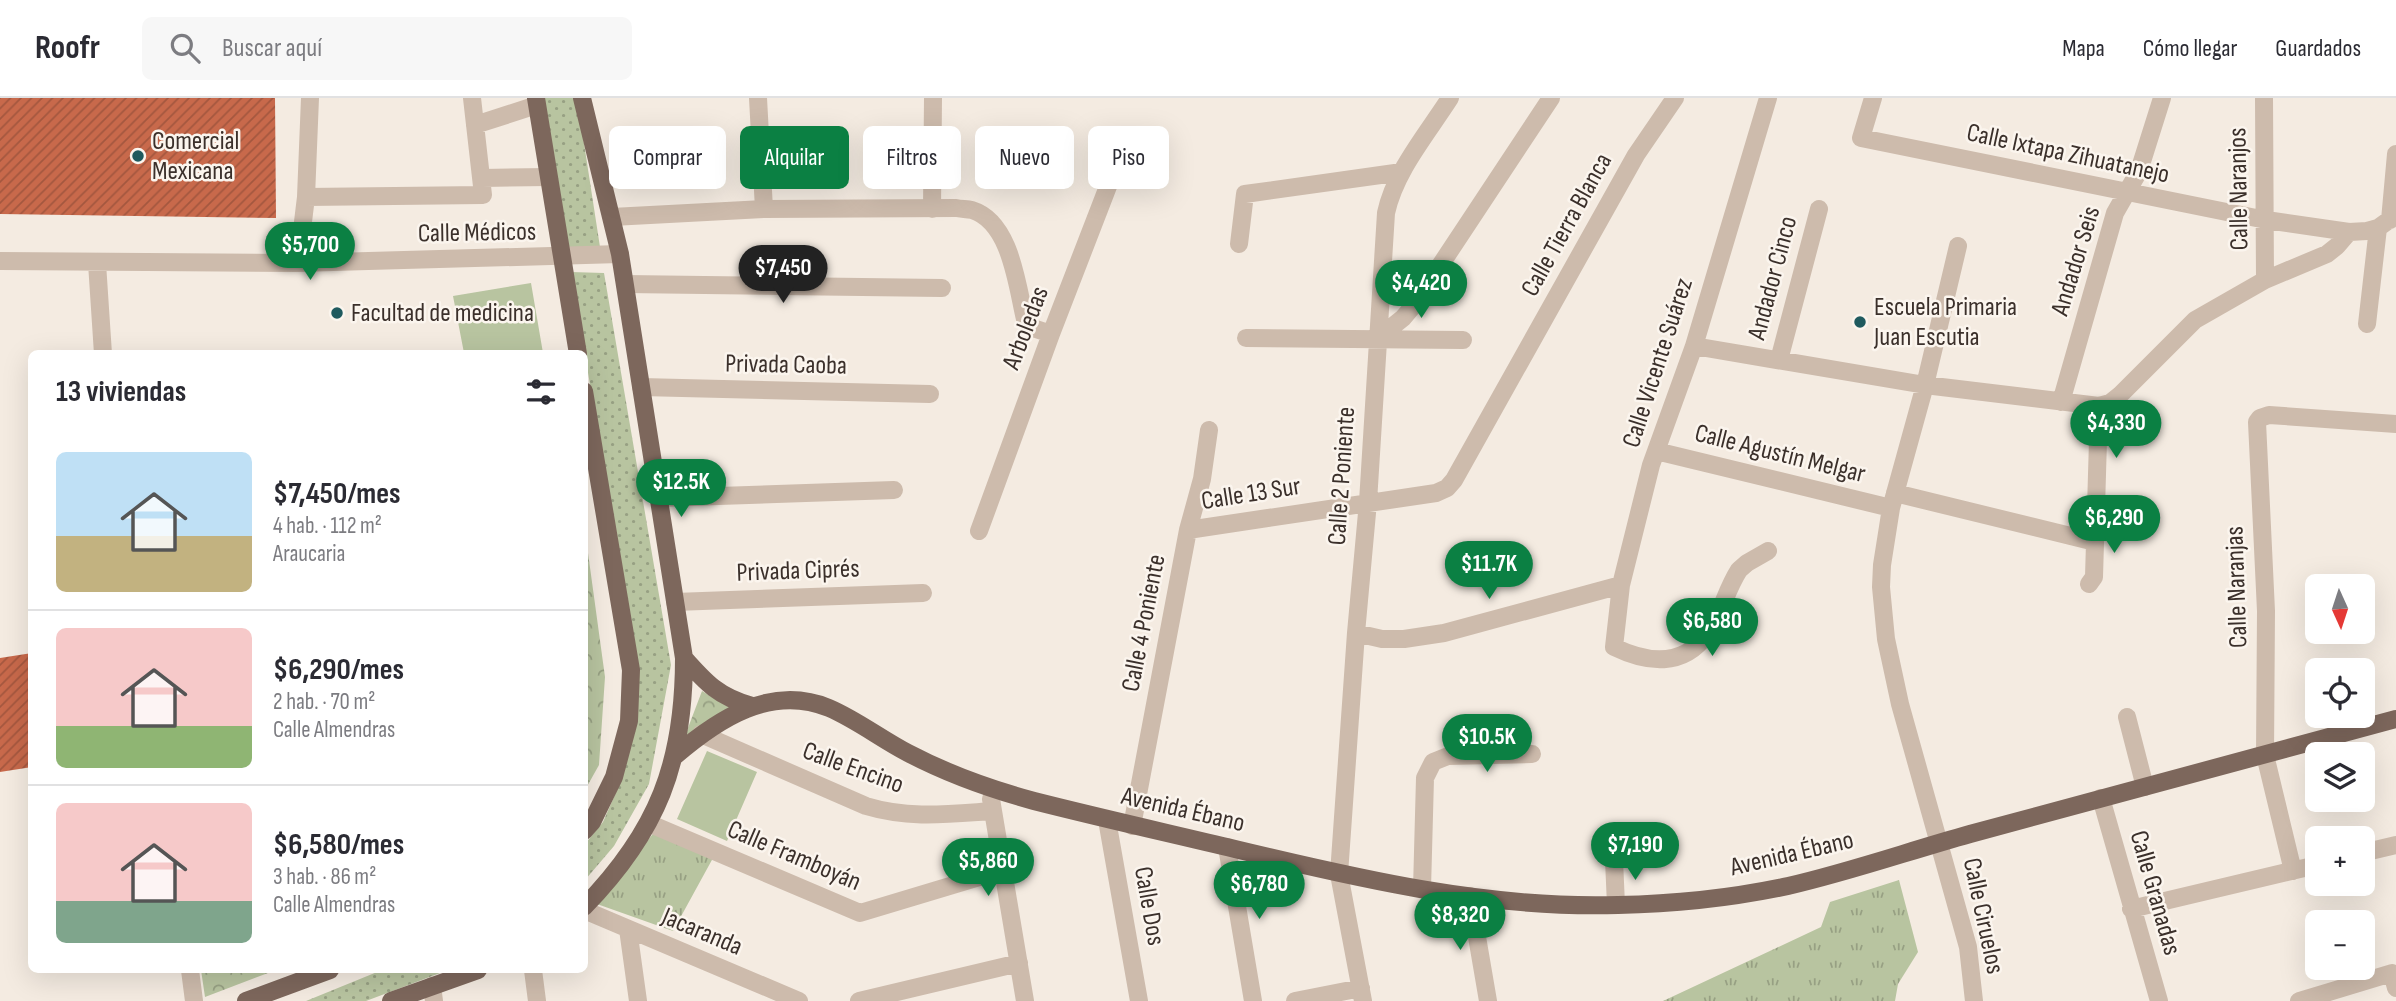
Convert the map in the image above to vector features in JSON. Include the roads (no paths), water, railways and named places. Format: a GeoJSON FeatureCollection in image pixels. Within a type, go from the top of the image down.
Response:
{"type":"FeatureCollection","features":[{"type":"Feature","properties":{"kind":"main road"},"geometry":{"type":"LineString","coordinates":[[582,98],[620,254],[684,658],[682,723],[664,788],[628,857],[588,904]]}},
{"type":"Feature","properties":{"kind":"main road"},"geometry":{"type":"LineString","coordinates":[[537,101],[577,350]]}},
{"type":"Feature","properties":{"kind":"main road"},"geometry":{"type":"LineString","coordinates":[[588,415],[631,670],[629,721],[614,777],[588,826]]}},
{"type":"Feature","properties":{"kind":"main road","name":"Avenida Ébano"},"geometry":{"type":"LineString","coordinates":[[684,658],[717,692],[733,701],[752,706]]}},
{"type":"Feature","properties":{"kind":"main road","name":"Avenida Ébano"},"geometry":{"type":"LineString","coordinates":[[675,756],[701,734],[752,706],[791,700],[809,702],[828,708],[907,752],[989,789],[1107,820],[1339,874],[1422,889],[1532,903],[1616,905],[1698,900],[1790,886],[1939,842],[2396,719]]}},
{"type":"Feature","properties":{"kind":"main road"},"geometry":{"type":"LineString","coordinates":[[246,1001],[322,973]]}},
{"type":"Feature","properties":{"kind":"main road"},"geometry":{"type":"LineString","coordinates":[[391,1001],[433,993],[472,973]]}},
{"type":"Feature","properties":{"kind":"street"},"geometry":{"type":"LineString","coordinates":[[298,263],[306,197],[310,98]]}},
{"type":"Feature","properties":{"kind":"street"},"geometry":{"type":"LineString","coordinates":[[306,197],[483,195],[472,98]]}},
{"type":"Feature","properties":{"kind":"street"},"geometry":{"type":"LineString","coordinates":[[758,98],[764,209]]}},
{"type":"Feature","properties":{"kind":"street"},"geometry":{"type":"LineString","coordinates":[[932,209],[933,98]]}},
{"type":"Feature","properties":{"kind":"street","name":"Calle 2 Poniente"},"geometry":{"type":"LineString","coordinates":[[1362,994],[1339,874],[1368,502],[1386,213],[1402,172],[1450,98]]}},
{"type":"Feature","properties":{"kind":"street"},"geometry":{"type":"LineString","coordinates":[[1378,338],[1403,318],[1414,305],[1551,98]]}},
{"type":"Feature","properties":{"kind":"street","name":"Calle Tierra Blanca"},"geometry":{"type":"LineString","coordinates":[[1447,488],[1454,480],[1636,155],[1675,98]]}},
{"type":"Feature","properties":{"kind":"street","name":"Calle Vicente Suárez"},"geometry":{"type":"LineString","coordinates":[[1768,98],[1694,346],[1656,451],[1621,585],[1614,647],[1633,656],[1664,661],[1680,657],[1708,634],[1739,570],[1747,562],[1768,551]]}},
{"type":"Feature","properties":{"kind":"street","name":"Calle Ixtapa Zihuatanejo"},"geometry":{"type":"LineString","coordinates":[[1873,98],[1861,138],[2266,220],[2349,232],[2388,221]]}},
{"type":"Feature","properties":{"kind":"street","name":"Andador Seis"},"geometry":{"type":"LineString","coordinates":[[2061,402],[2115,213],[2139,171],[2162,98]]}},
{"type":"Feature","properties":{"kind":"street","name":"Calle Naranjos"},"geometry":{"type":"LineString","coordinates":[[2264,98],[2266,280]]}},
{"type":"Feature","properties":{"kind":"street"},"geometry":{"type":"LineString","coordinates":[[475,125],[537,101]]}},
{"type":"Feature","properties":{"kind":"street"},"geometry":{"type":"LineString","coordinates":[[2367,324],[2388,221],[2396,154]]}},
{"type":"Feature","properties":{"kind":"street"},"geometry":{"type":"LineString","coordinates":[[1239,244],[1245,194],[1402,172]]}},
{"type":"Feature","properties":{"kind":"street"},"geometry":{"type":"LineString","coordinates":[[482,177],[548,177]]}},
{"type":"Feature","properties":{"kind":"street","name":"Arboledas"},"geometry":{"type":"LineString","coordinates":[[979,530],[1107,189]]}},
{"type":"Feature","properties":{"kind":"street"},"geometry":{"type":"LineString","coordinates":[[612,217],[764,209],[972,210],[986,218],[999,232],[1010,255],[1025,319],[1030,327],[1051,334]]}},
{"type":"Feature","properties":{"kind":"street","name":"Andador Cinco"},"geometry":{"type":"LineString","coordinates":[[1779,360],[1819,209]]}},
{"type":"Feature","properties":{"kind":"street"},"geometry":{"type":"LineString","coordinates":[[1694,346],[1925,385],[2099,406],[2110,403],[2120,395],[2195,320],[2266,280],[2327,254],[2349,232]]}},
{"type":"Feature","properties":{"kind":"street","name":"Calle Ciruelos"},"geometry":{"type":"LineString","coordinates":[[1958,246],[1925,385],[1893,500],[1881,587],[1886,639],[1900,704],[1968,947],[1973,1001]]}},
{"type":"Feature","properties":{"kind":"street","name":"Calle Médicos"},"geometry":{"type":"LineString","coordinates":[[0,261],[298,263],[620,254]]}},
{"type":"Feature","properties":{"kind":"street"},"geometry":{"type":"LineString","coordinates":[[97,263],[103,350]]}},
{"type":"Feature","properties":{"kind":"street"},"geometry":{"type":"LineString","coordinates":[[625,284],[942,288]]}},
{"type":"Feature","properties":{"kind":"street"},"geometry":{"type":"LineString","coordinates":[[1246,338],[1463,340]]}},
{"type":"Feature","properties":{"kind":"street","name":"Privada Caoba"},"geometry":{"type":"LineString","coordinates":[[641,387],[930,394]]}},
{"type":"Feature","properties":{"kind":"street"},"geometry":{"type":"LineString","coordinates":[[2089,584],[2094,577],[2099,406]]}},
{"type":"Feature","properties":{"kind":"street","name":"Calle Naranjas"},"geometry":{"type":"LineString","coordinates":[[2293,871],[2265,755],[2266,611],[2257,429],[2260,418],[2269,415],[2396,424]]}},
{"type":"Feature","properties":{"kind":"street","name":"Calle 4 Poniente"},"geometry":{"type":"LineString","coordinates":[[1132,826],[1188,530],[1200,491],[1209,430]]}},
{"type":"Feature","properties":{"kind":"street","name":"Calle Agustín Melgar"},"geometry":{"type":"LineString","coordinates":[[1656,451],[2095,542]]}},
{"type":"Feature","properties":{"kind":"street","name":"Calle 13 Sur"},"geometry":{"type":"LineString","coordinates":[[1188,530],[1436,493],[1447,488]]}},
{"type":"Feature","properties":{"kind":"street"},"geometry":{"type":"LineString","coordinates":[[658,498],[894,490]]}},
{"type":"Feature","properties":{"kind":"street"},"geometry":{"type":"LineString","coordinates":[[1356,634],[1382,639],[1404,639],[1444,633],[1621,585]]}},
{"type":"Feature","properties":{"kind":"street","name":"Privada Ciprés"},"geometry":{"type":"LineString","coordinates":[[674,601],[923,593]]}},
{"type":"Feature","properties":{"kind":"street"},"geometry":{"type":"LineString","coordinates":[[2127,717],[2145,787]]}},
{"type":"Feature","properties":{"kind":"street","name":"Calle Encino"},"geometry":{"type":"LineString","coordinates":[[701,734],[887,813],[910,816],[993,811]]}},
{"type":"Feature","properties":{"kind":"street"},"geometry":{"type":"LineString","coordinates":[[1422,889],[1425,778],[1433,762],[1448,756],[1532,754]]}},
{"type":"Feature","properties":{"kind":"street"},"geometry":{"type":"LineString","coordinates":[[989,789],[1025,1001]]}},
{"type":"Feature","properties":{"kind":"street","name":"Calle Granadas"},"geometry":{"type":"LineString","coordinates":[[2101,799],[2159,1001]]}},
{"type":"Feature","properties":{"kind":"street","name":"Calle Dos"},"geometry":{"type":"LineString","coordinates":[[1107,820],[1139,1001]]}},
{"type":"Feature","properties":{"kind":"street","name":"Calle Framboyán"},"geometry":{"type":"LineString","coordinates":[[648,823],[860,913],[1003,870]]}},
{"type":"Feature","properties":{"kind":"street"},"geometry":{"type":"LineString","coordinates":[[2375,850],[2396,845]]}},
{"type":"Feature","properties":{"kind":"street"},"geometry":{"type":"LineString","coordinates":[[1227,847],[1253,1001]]}},
{"type":"Feature","properties":{"kind":"street"},"geometry":{"type":"LineString","coordinates":[[1615,860],[1616,905]]}},
{"type":"Feature","properties":{"kind":"street"},"geometry":{"type":"LineString","coordinates":[[2131,909],[2305,868]]}},
{"type":"Feature","properties":{"kind":"street"},"geometry":{"type":"LineString","coordinates":[[1469,896],[1488,1001]]}},
{"type":"Feature","properties":{"kind":"street","name":"Jacaranda"},"geometry":{"type":"LineString","coordinates":[[588,911],[799,1001]]}},
{"type":"Feature","properties":{"kind":"street"},"geometry":{"type":"LineString","coordinates":[[628,929],[638,1001]]}},
{"type":"Feature","properties":{"kind":"street"},"geometry":{"type":"LineString","coordinates":[[859,1001],[1019,963]]}},
{"type":"Feature","properties":{"kind":"street"},"geometry":{"type":"LineString","coordinates":[[190,973],[194,1001]]}},
{"type":"Feature","properties":{"kind":"street"},"geometry":{"type":"LineString","coordinates":[[533,973],[537,1001]]}},
{"type":"Feature","properties":{"kind":"street"},"geometry":{"type":"LineString","coordinates":[[2299,1001],[2394,980]]}},
{"type":"Feature","properties":{"kind":"street"},"geometry":{"type":"LineString","coordinates":[[1294,1001],[1362,994]]}},
{"type":"Feature","properties":{"kind":"place","name":"Comercial Mexicana"},"geometry":{"type":"Point","coordinates":[138,156]}},
{"type":"Feature","properties":{"kind":"place","name":"Facultad de medicina"},"geometry":{"type":"Point","coordinates":[337,313]}},
{"type":"Feature","properties":{"kind":"place","name":"Escuela Primaria Juan Escutia"},"geometry":{"type":"Point","coordinates":[1860,322]}}]}
